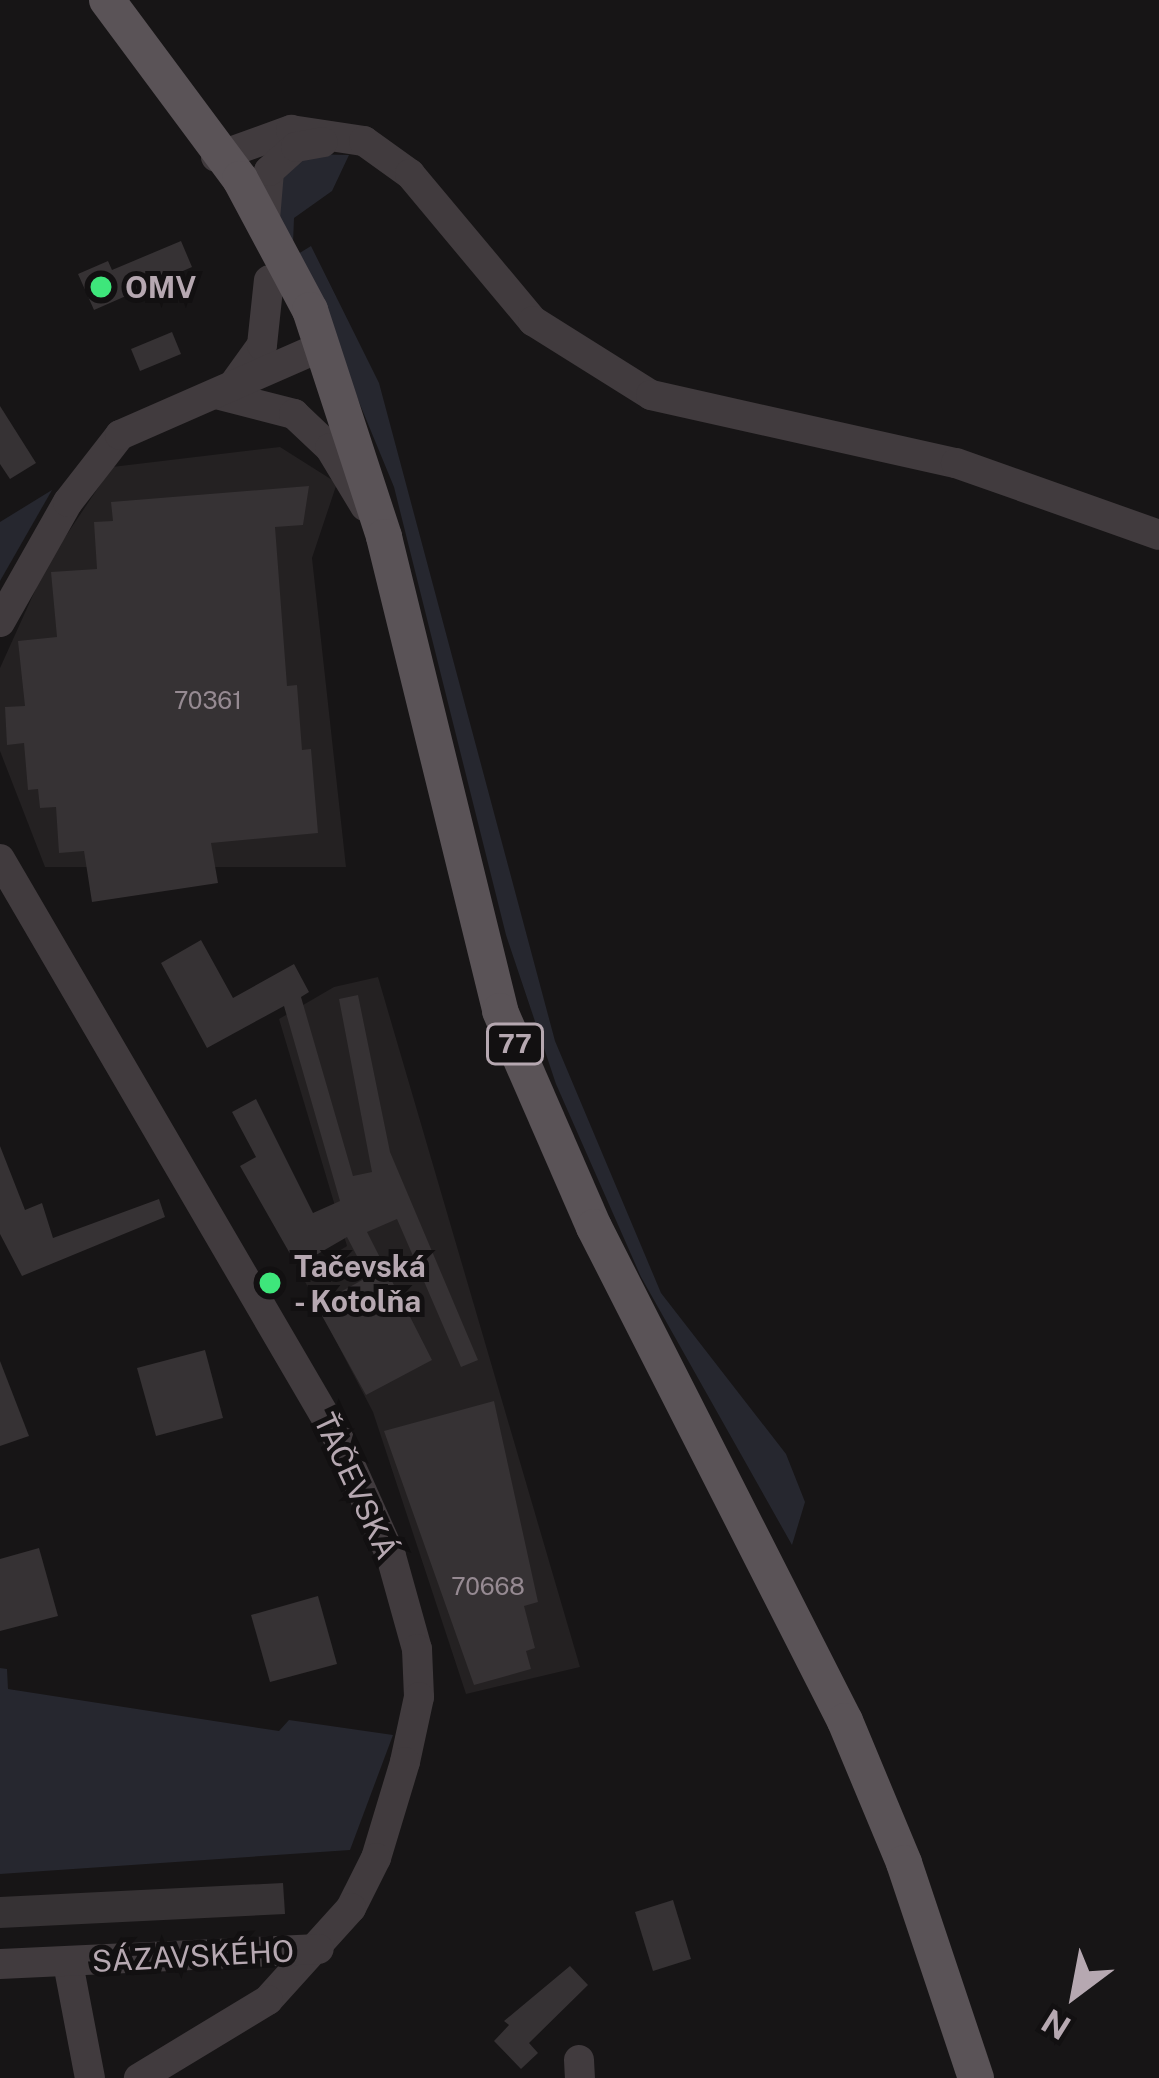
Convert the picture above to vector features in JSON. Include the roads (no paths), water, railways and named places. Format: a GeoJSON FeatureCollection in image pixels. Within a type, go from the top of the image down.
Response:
{"type":"FeatureCollection","features":[{"type":"Feature","properties":{"kind":"main road","name":"77"},"geometry":{"type":"LineString","coordinates":[[107,0],[265,219],[310,310],[316,349],[384,537],[500,1011],[594,1227],[845,1721],[930,1935],[976,2078]]}},
{"type":"Feature","properties":{"kind":"main road","name":"77"},"geometry":{"type":"LineString","coordinates":[[216,157],[224,191],[269,280],[316,349]]}},
{"type":"Feature","properties":{"kind":"street"},"geometry":{"type":"LineString","coordinates":[[216,157],[291,130],[353,136],[410,174],[533,321],[637,387],[956,463],[1159,535]]}},
{"type":"Feature","properties":{"kind":"street"},"geometry":{"type":"LineString","coordinates":[[265,219],[262,189],[282,155],[353,136]]}},
{"type":"Feature","properties":{"kind":"street"},"geometry":{"type":"LineString","coordinates":[[222,389],[262,345],[269,280]]}},
{"type":"Feature","properties":{"kind":"street"},"geometry":{"type":"LineString","coordinates":[[0,622],[105,451],[129,430],[316,349]]}},
{"type":"Feature","properties":{"kind":"street"},"geometry":{"type":"LineString","coordinates":[[222,389],[269,403],[312,428],[384,537]]}},
{"type":"Feature","properties":{"kind":"street","name":"ŤAČEVSKÁ"},"geometry":{"type":"LineString","coordinates":[[0,859],[13,895],[339,1440],[409,1613],[419,1697],[405,1762],[370,1872],[319,1949],[268,2000],[139,2078]]}},
{"type":"Feature","properties":{"kind":"street","name":"SÁZAVSKÉHO"},"geometry":{"type":"LineString","coordinates":[[0,1964],[319,1949]]}},
{"type":"Feature","properties":{"kind":"street","name":"SÁZAVSKÉHO"},"geometry":{"type":"LineString","coordinates":[[68,1963],[89,2078]]}},
{"type":"Feature","properties":{"kind":"place","name":"OMV"},"geometry":{"type":"Point","coordinates":[101,287]}},
{"type":"Feature","properties":{"kind":"place","name":"Tačevská - Kotolňa"},"geometry":{"type":"Point","coordinates":[270,1283]}}]}
